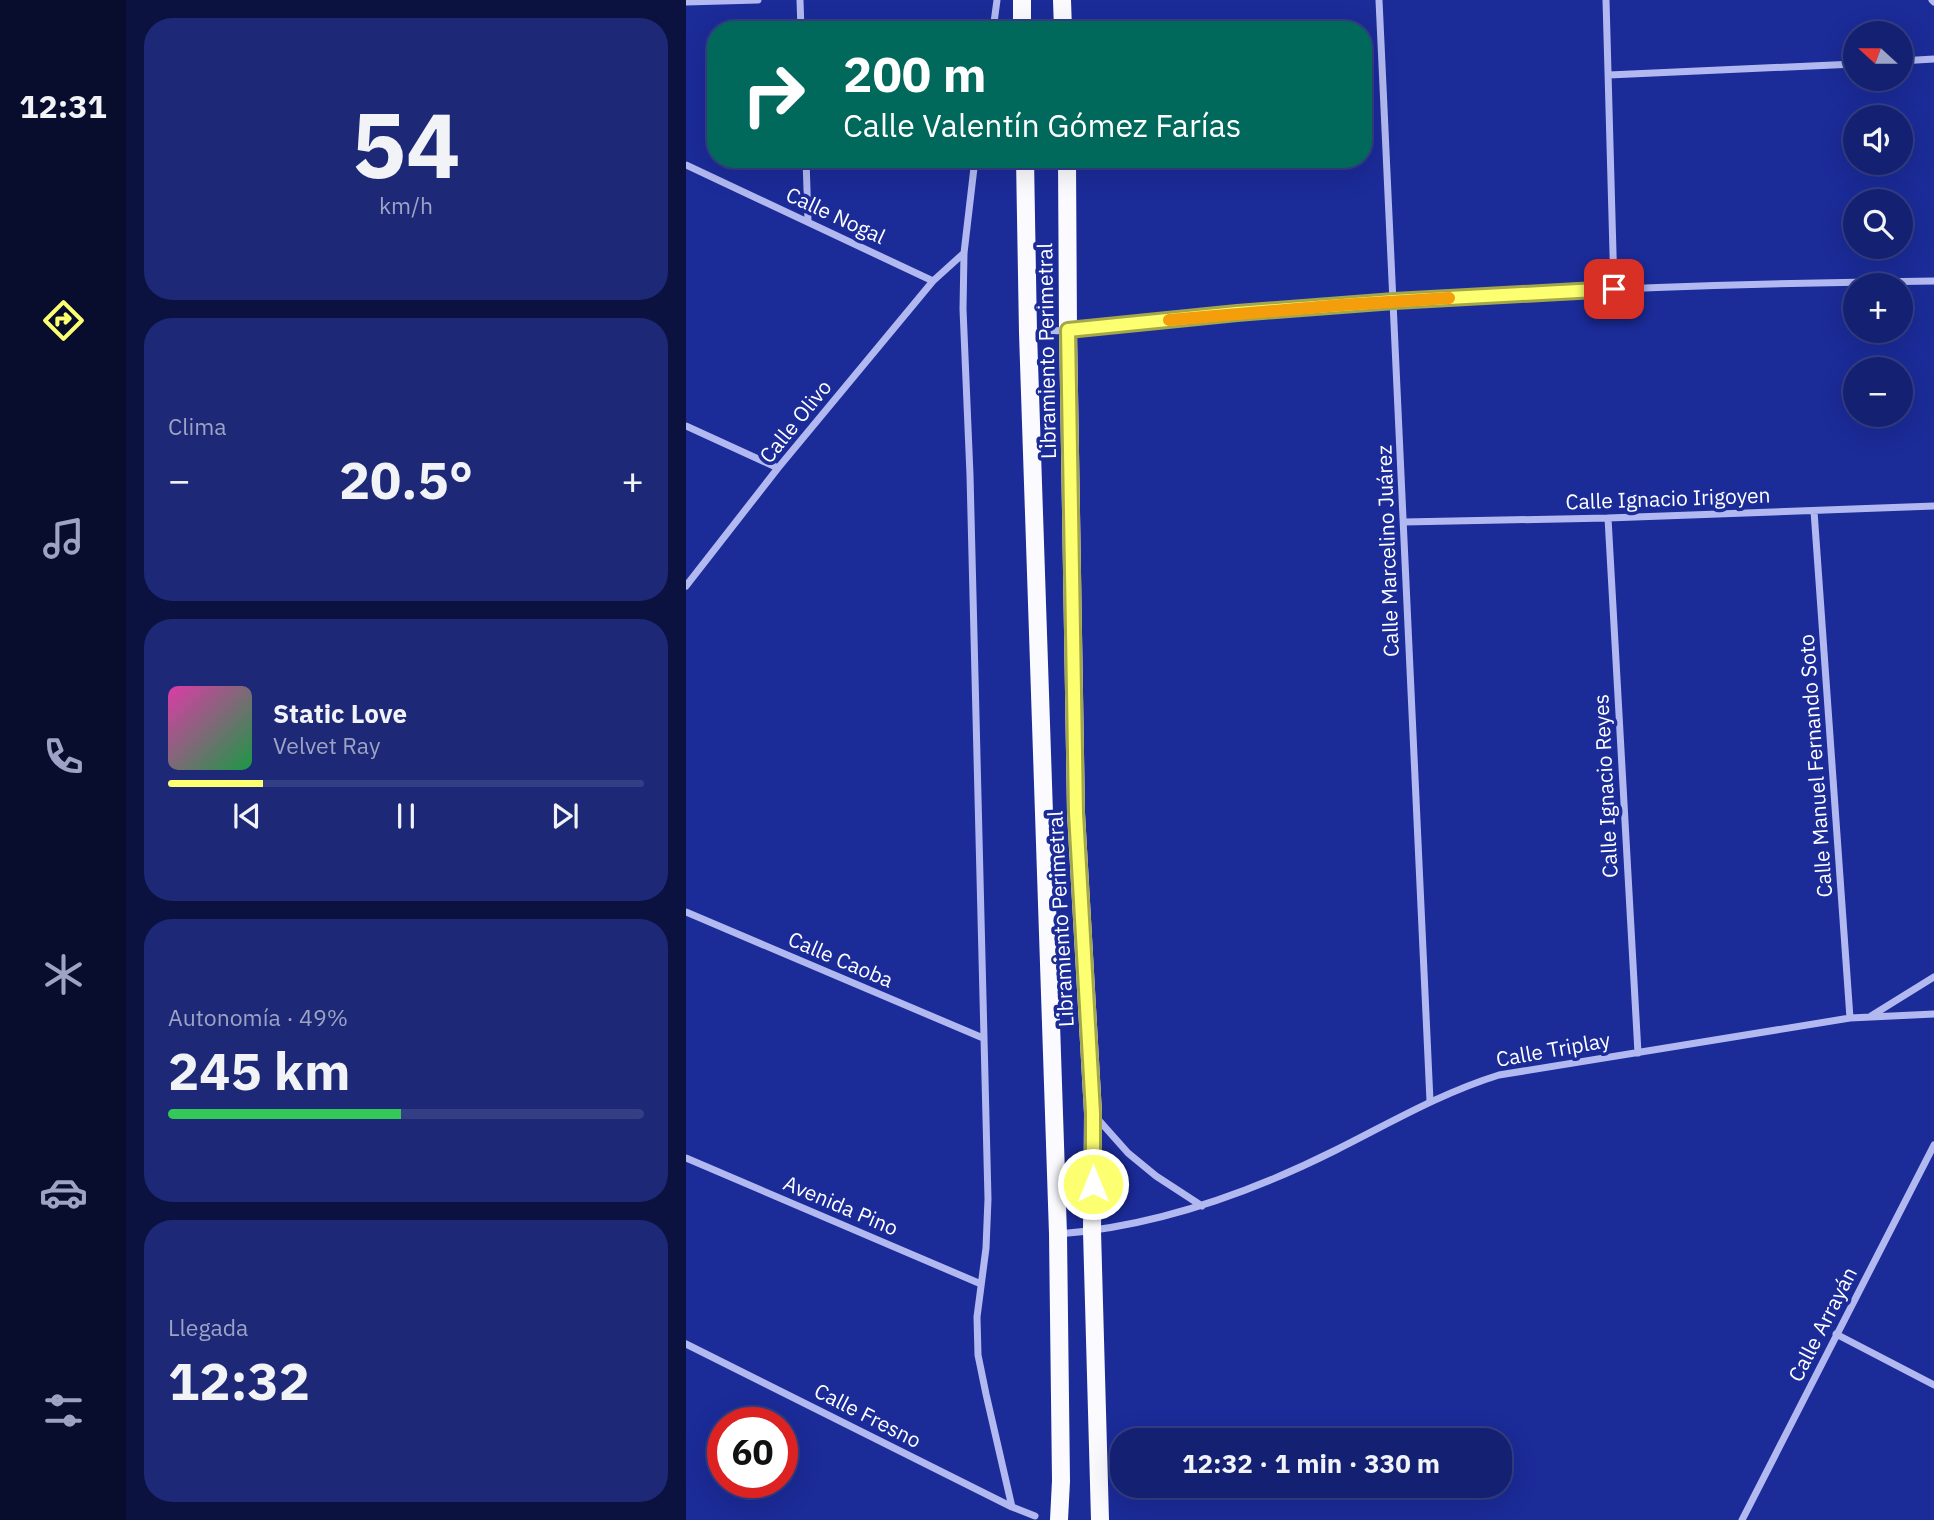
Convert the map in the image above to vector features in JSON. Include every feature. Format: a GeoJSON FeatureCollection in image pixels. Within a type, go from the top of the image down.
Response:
{"type":"FeatureCollection","features":[{"type":"Feature","properties":{"kind":"main road"},"geometry":{"type":"LineString","coordinates":[[1021,0],[1022,21]]}},
{"type":"Feature","properties":{"kind":"main road"},"geometry":{"type":"LineString","coordinates":[[1062,0],[1063,21]]}},
{"type":"Feature","properties":{"kind":"main road","name":"Libramiento Perimetral"},"geometry":{"type":"LineString","coordinates":[[1025,168],[1028,333],[1058,1234],[1061,1481],[1059,1520]]}},
{"type":"Feature","properties":{"kind":"main road","name":"Libramiento Perimetral"},"geometry":{"type":"LineString","coordinates":[[1067,168],[1076,813],[1093,1113],[1093,1231],[1101,1514]]}},
{"type":"Feature","properties":{"kind":"street"},"geometry":{"type":"LineString","coordinates":[[686,2],[758,0]]}},
{"type":"Feature","properties":{"kind":"street"},"geometry":{"type":"LineString","coordinates":[[800,0],[801,21]]}},
{"type":"Feature","properties":{"kind":"street"},"geometry":{"type":"LineString","coordinates":[[994,21],[997,0]]}},
{"type":"Feature","properties":{"kind":"street","name":"Calle Marcelino Juárez"},"geometry":{"type":"LineString","coordinates":[[1379,0],[1430,1101]]}},
{"type":"Feature","properties":{"kind":"street"},"geometry":{"type":"LineString","coordinates":[[1606,0],[1614,289]]}},
{"type":"Feature","properties":{"kind":"street"},"geometry":{"type":"LineString","coordinates":[[1913,60],[1934,59]]}},
{"type":"Feature","properties":{"kind":"street"},"geometry":{"type":"LineString","coordinates":[[1609,75],[1843,65]]}},
{"type":"Feature","properties":{"kind":"street","name":"Calle Nogal"},"geometry":{"type":"LineString","coordinates":[[686,165],[933,281]]}},
{"type":"Feature","properties":{"kind":"street"},"geometry":{"type":"LineString","coordinates":[[806,168],[808,221]]}},
{"type":"Feature","properties":{"kind":"street"},"geometry":{"type":"LineString","coordinates":[[974,168],[964,253],[963,309],[970,475],[988,1199],[986,1248],[976,1317],[978,1355],[1012,1507]]}},
{"type":"Feature","properties":{"kind":"street"},"geometry":{"type":"LineString","coordinates":[[933,281],[964,253]]}},
{"type":"Feature","properties":{"kind":"street","name":"Calle Olivo"},"geometry":{"type":"LineString","coordinates":[[686,586],[778,468],[933,281]]}},
{"type":"Feature","properties":{"kind":"street"},"geometry":{"type":"LineString","coordinates":[[1028,333],[1394,301],[1614,289],[1934,281]]}},
{"type":"Feature","properties":{"kind":"street"},"geometry":{"type":"LineString","coordinates":[[686,426],[778,468]]}},
{"type":"Feature","properties":{"kind":"street","name":"Calle Ignacio Irigoyen"},"geometry":{"type":"LineString","coordinates":[[1404,522],[1608,518],[1934,506]]}},
{"type":"Feature","properties":{"kind":"street","name":"Calle Manuel Fernando Soto"},"geometry":{"type":"LineString","coordinates":[[1814,511],[1850,1018]]}},
{"type":"Feature","properties":{"kind":"street","name":"Calle Ignacio Reyes"},"geometry":{"type":"LineString","coordinates":[[1608,518],[1637,1053]]}},
{"type":"Feature","properties":{"kind":"street","name":"Calle Caoba"},"geometry":{"type":"LineString","coordinates":[[686,912],[983,1038]]}},
{"type":"Feature","properties":{"kind":"street"},"geometry":{"type":"LineString","coordinates":[[1870,1016],[1934,977]]}},
{"type":"Feature","properties":{"kind":"street","name":"Calle Triplay"},"geometry":{"type":"LineString","coordinates":[[1058,1234],[1093,1231],[1202,1206],[1335,1151],[1430,1101],[1499,1075],[1850,1018],[1934,1014]]}},
{"type":"Feature","properties":{"kind":"street"},"geometry":{"type":"LineString","coordinates":[[1093,1113],[1128,1153],[1156,1176],[1202,1206]]}},
{"type":"Feature","properties":{"kind":"street","name":"Calle Arrayán"},"geometry":{"type":"LineString","coordinates":[[1742,1520],[1934,1145]]}},
{"type":"Feature","properties":{"kind":"street","name":"Avenida Pino"},"geometry":{"type":"LineString","coordinates":[[686,1158],[981,1284]]}},
{"type":"Feature","properties":{"kind":"street"},"geometry":{"type":"LineString","coordinates":[[1836,1334],[1934,1385]]}},
{"type":"Feature","properties":{"kind":"street","name":"Calle Fresno"},"geometry":{"type":"LineString","coordinates":[[686,1344],[1035,1516]]}},
{"type":"Feature","properties":{"kind":"slow traffic"},"geometry":{"type":"LineString","coordinates":[[1169,320],[1449,298]]}},
{"type":"Feature","properties":{"kind":"route"},"geometry":{"type":"LineString","coordinates":[[1093,1184],[1093,1113],[1076,813],[1068,330],[1394,301],[1614,289]]}}]}
